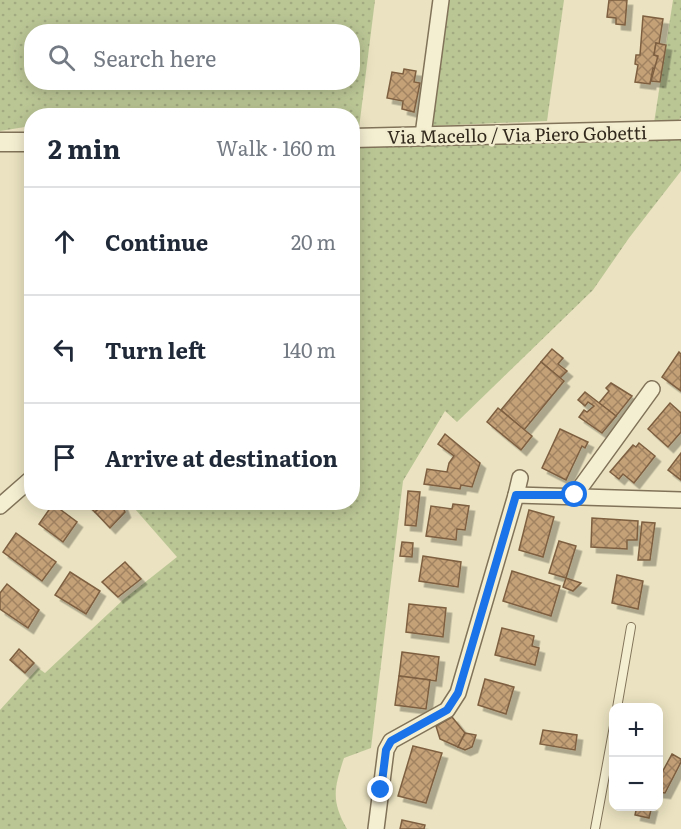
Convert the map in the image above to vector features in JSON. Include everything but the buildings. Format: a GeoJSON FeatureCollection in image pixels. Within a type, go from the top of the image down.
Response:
{"type":"FeatureCollection","features":[{"type":"Feature","properties":{"kind":"street"},"geometry":{"type":"LineString","coordinates":[[423,135],[441,0]]}},
{"type":"Feature","properties":{"kind":"street","name":"Via Macello / Via Piero Gobetti"},"geometry":{"type":"LineString","coordinates":[[360,138],[681,130]]}},
{"type":"Feature","properties":{"kind":"street"},"geometry":{"type":"LineString","coordinates":[[0,142],[24,142]]}},
{"type":"Feature","properties":{"kind":"street"},"geometry":{"type":"LineString","coordinates":[[575,495],[652,389]]}},
{"type":"Feature","properties":{"kind":"street"},"geometry":{"type":"LineString","coordinates":[[376,829],[386,750],[391,741],[447,710],[458,693],[520,478]]}},
{"type":"Feature","properties":{"kind":"street"},"geometry":{"type":"LineString","coordinates":[[0,506],[24,485]]}},
{"type":"Feature","properties":{"kind":"street"},"geometry":{"type":"LineString","coordinates":[[516,495],[681,500]]}},
{"type":"Feature","properties":{"kind":"lane"},"geometry":{"type":"LineString","coordinates":[[618,703],[631,627]]}},
{"type":"Feature","properties":{"kind":"lane"},"geometry":{"type":"LineString","coordinates":[[595,829],[609,753]]}},
{"type":"Feature","properties":{"kind":"green space"},"geometry":{"type":"Polygon","coordinates":[[[0,0],[375,0],[360,120],[360,108],[24,108],[24,127],[0,131],[0,0]]]}},
{"type":"Feature","properties":{"kind":"green space"},"geometry":{"type":"Polygon","coordinates":[[[448,0],[564,0],[547,121],[430,126],[448,0]]]}},
{"type":"Feature","properties":{"kind":"green space"},"geometry":{"type":"Polygon","coordinates":[[[673,0],[681,0],[681,118],[675,123],[654,123],[673,0]]]}},
{"type":"Feature","properties":{"kind":"green space"},"geometry":{"type":"Polygon","coordinates":[[[535,139],[681,139],[681,171],[629,238],[593,290],[457,422],[445,411],[403,481],[371,748],[344,758],[336,786],[338,810],[347,829],[0,829],[0,710],[38,668],[45,673],[124,599],[177,557],[136,510],[360,510],[360,146],[535,139]]]}},
{"type":"Feature","properties":{"kind":"route"},"geometry":{"type":"LineString","coordinates":[[381,790],[386,750],[391,741],[447,710],[454,702],[516,495],[575,495]]}}]}
